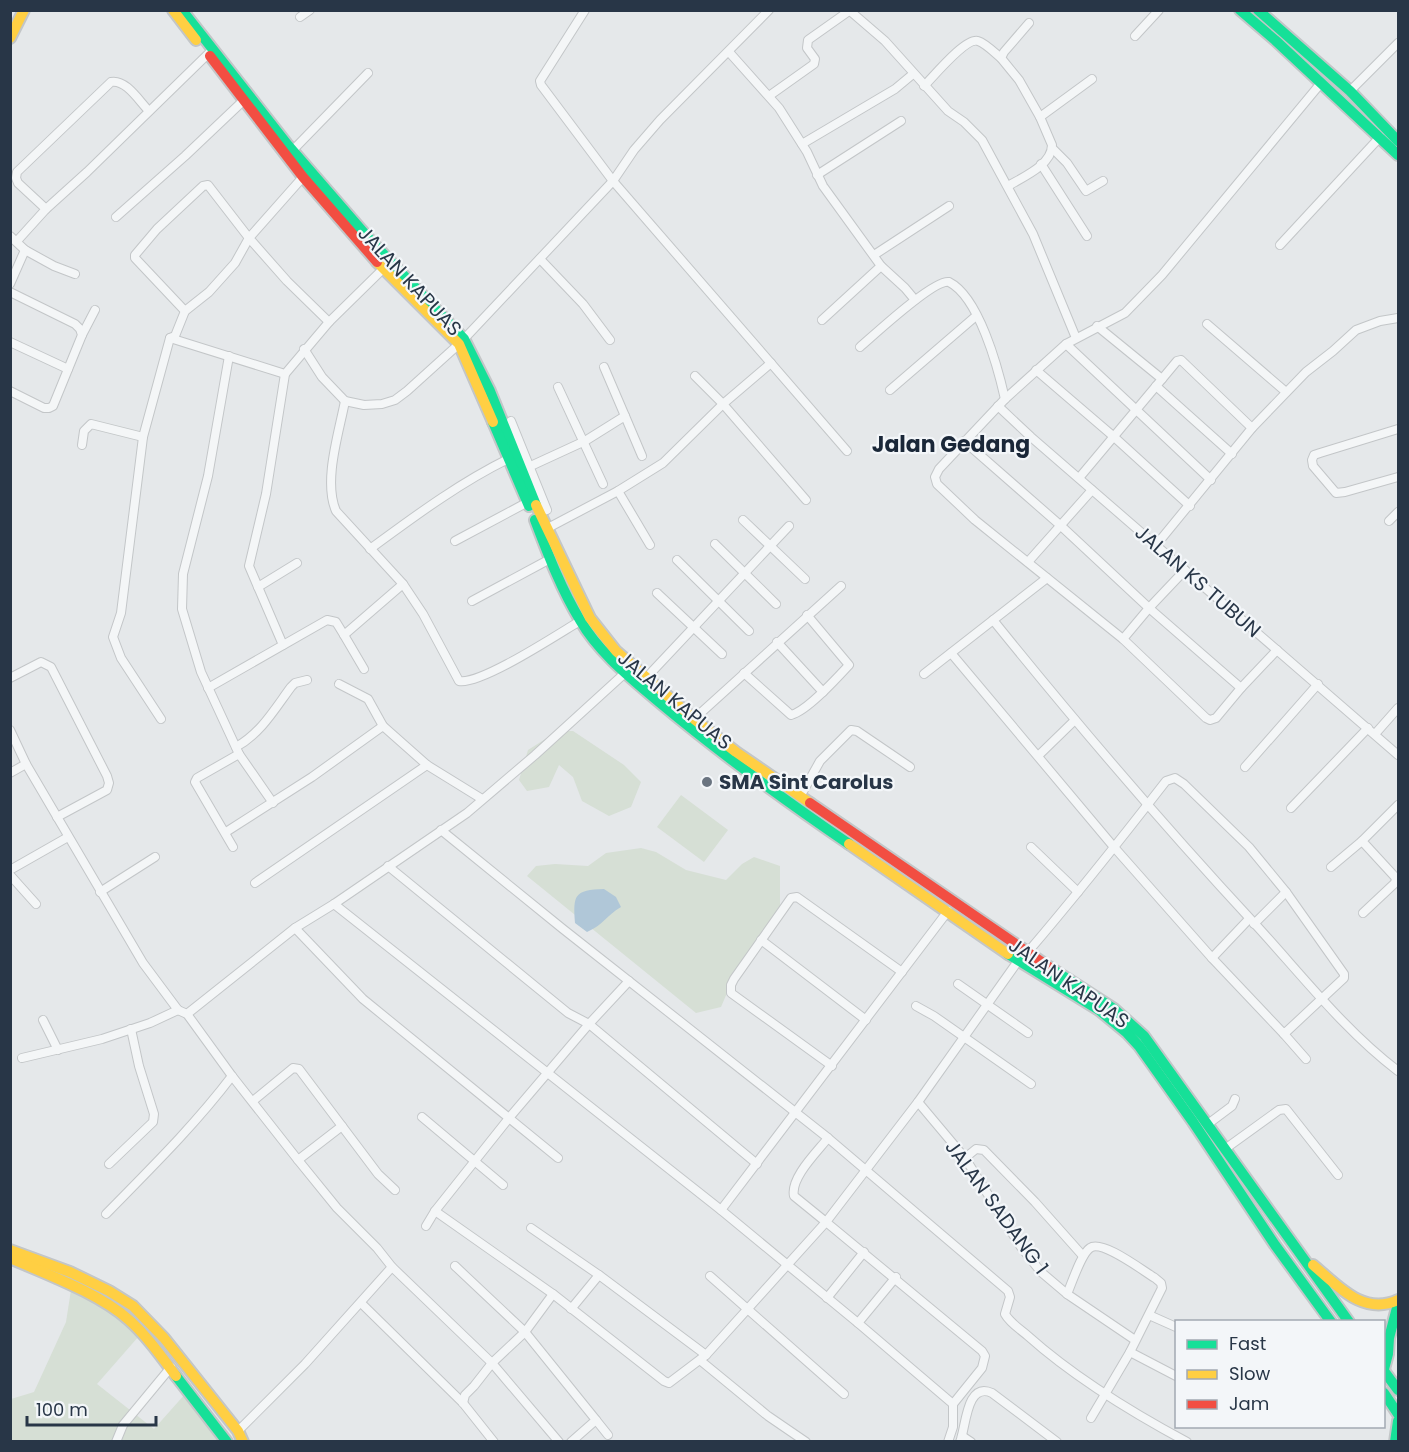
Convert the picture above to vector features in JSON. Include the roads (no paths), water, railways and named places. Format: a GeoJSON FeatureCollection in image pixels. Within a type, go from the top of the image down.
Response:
{"type":"FeatureCollection","features":[{"type":"Feature","properties":{"kind":"street"},"geometry":{"type":"LineString","coordinates":[[10,38],[14,19],[24,10]]}},
{"type":"Feature","properties":{"kind":"street","name":"JALAN KAPUAS"},"geometry":{"type":"LineString","coordinates":[[173,10],[303,177],[461,341],[490,391],[526,468],[546,529],[590,618],[616,651],[736,752],[1027,953],[1114,1009],[1144,1036],[1208,1124],[1224,1149],[1275,1245],[1330,1320]]}},
{"type":"Feature","properties":{"kind":"street","name":"JALAN KAPUAS"},"geometry":{"type":"LineString","coordinates":[[182,10],[368,244],[383,269],[461,341],[550,559],[580,621],[596,642],[625,673],[715,749],[1018,961],[1099,1010],[1127,1033],[1246,1190],[1301,1255],[1348,1320]]}},
{"type":"Feature","properties":{"kind":"street"},"geometry":{"type":"LineString","coordinates":[[300,17],[310,10]]}},
{"type":"Feature","properties":{"kind":"street"},"geometry":{"type":"LineString","coordinates":[[585,10],[540,81],[541,85],[613,181],[847,451]]}},
{"type":"Feature","properties":{"kind":"street"},"geometry":{"type":"LineString","coordinates":[[304,349],[322,377],[345,401],[364,405],[382,404],[395,400],[461,341],[540,259],[613,181],[634,150],[654,127],[769,10]]}},
{"type":"Feature","properties":{"kind":"street"},"geometry":{"type":"LineString","coordinates":[[1135,36],[1158,10]]}},
{"type":"Feature","properties":{"kind":"street"},"geometry":{"type":"LineString","coordinates":[[1240,10],[1398,156]]}},
{"type":"Feature","properties":{"kind":"street"},"geometry":{"type":"LineString","coordinates":[[1258,10],[1350,91],[1398,141]]}},
{"type":"Feature","properties":{"kind":"street"},"geometry":{"type":"LineString","coordinates":[[769,96],[814,64],[815,59],[807,48],[808,40],[849,11],[885,41],[948,111],[964,122],[982,140],[1034,234],[1076,338]]}},
{"type":"Feature","properties":{"kind":"street"},"geometry":{"type":"LineString","coordinates":[[1001,58],[1029,23]]}},
{"type":"Feature","properties":{"kind":"street"},"geometry":{"type":"LineString","coordinates":[[924,86],[957,52],[971,41],[979,41],[1001,58],[1019,80],[1040,117],[1052,148],[1067,163],[1086,191],[1103,181]]}},
{"type":"Feature","properties":{"kind":"street"},"geometry":{"type":"LineString","coordinates":[[1350,91],[1398,43]]}},
{"type":"Feature","properties":{"kind":"street"},"geometry":{"type":"LineString","coordinates":[[729,52],[779,108],[802,144],[817,176],[881,266],[915,300]]}},
{"type":"Feature","properties":{"kind":"street"},"geometry":{"type":"LineString","coordinates":[[75,274],[25,250],[14,239],[208,54]]}},
{"type":"Feature","properties":{"kind":"street"},"geometry":{"type":"LineString","coordinates":[[293,150],[368,73]]}},
{"type":"Feature","properties":{"kind":"street"},"geometry":{"type":"LineString","coordinates":[[1277,650],[1216,718],[1210,720],[1206,718],[1123,639],[975,520],[935,481],[935,475],[1005,399],[1066,344],[1097,326],[1119,317],[1141,298],[1329,73]]}},
{"type":"Feature","properties":{"kind":"street"},"geometry":{"type":"LineString","coordinates":[[802,144],[895,89],[913,74]]}},
{"type":"Feature","properties":{"kind":"street"},"geometry":{"type":"LineString","coordinates":[[1040,117],[1092,79]]}},
{"type":"Feature","properties":{"kind":"street"},"geometry":{"type":"LineString","coordinates":[[46,209],[18,183],[16,172],[111,82],[123,83],[149,111]]}},
{"type":"Feature","properties":{"kind":"street"},"geometry":{"type":"LineString","coordinates":[[116,217],[243,101]]}},
{"type":"Feature","properties":{"kind":"street"},"geometry":{"type":"LineString","coordinates":[[817,176],[901,121]]}},
{"type":"Feature","properties":{"kind":"street"},"geometry":{"type":"LineString","coordinates":[[1280,245],[1380,137]]}},
{"type":"Feature","properties":{"kind":"street"},"geometry":{"type":"LineString","coordinates":[[1008,186],[1041,164],[1051,154],[1052,148]]}},
{"type":"Feature","properties":{"kind":"street"},"geometry":{"type":"LineString","coordinates":[[1041,164],[1087,236]]}},
{"type":"Feature","properties":{"kind":"street"},"geometry":{"type":"LineString","coordinates":[[160,719],[121,658],[113,637],[121,613],[143,437],[170,338],[174,336],[185,311],[209,292],[234,263],[249,238],[303,177]]}},
{"type":"Feature","properties":{"kind":"street"},"geometry":{"type":"LineString","coordinates":[[185,311],[135,258],[135,255],[157,229],[206,185],[211,187],[249,238],[287,281],[329,322]]}},
{"type":"Feature","properties":{"kind":"street"},"geometry":{"type":"LineString","coordinates":[[874,255],[949,206]]}},
{"type":"Feature","properties":{"kind":"street"},"geometry":{"type":"LineString","coordinates":[[10,284],[25,250]]}},
{"type":"Feature","properties":{"kind":"street"},"geometry":{"type":"LineString","coordinates":[[540,259],[583,304],[610,340]]}},
{"type":"Feature","properties":{"kind":"street"},"geometry":{"type":"LineString","coordinates":[[822,320],[881,266]]}},
{"type":"Feature","properties":{"kind":"street"},"geometry":{"type":"LineString","coordinates":[[283,645],[249,566],[266,494],[285,374],[329,322],[383,269]]}},
{"type":"Feature","properties":{"kind":"street"},"geometry":{"type":"LineString","coordinates":[[860,347],[915,300],[947,281],[962,291],[986,334],[998,368],[1005,399]]}},
{"type":"Feature","properties":{"kind":"street"},"geometry":{"type":"LineString","coordinates":[[10,292],[75,324],[82,335]]}},
{"type":"Feature","properties":{"kind":"street"},"geometry":{"type":"LineString","coordinates":[[11,393],[49,408],[53,406],[82,335],[95,310]]}},
{"type":"Feature","properties":{"kind":"street"},"geometry":{"type":"LineString","coordinates":[[890,390],[976,316]]}},
{"type":"Feature","properties":{"kind":"street"},"geometry":{"type":"LineString","coordinates":[[1157,544],[1252,428],[1306,372],[1356,330],[1398,318]]}},
{"type":"Feature","properties":{"kind":"street"},"geometry":{"type":"LineString","coordinates":[[1208,324],[1286,392]]}},
{"type":"Feature","properties":{"kind":"street"},"geometry":{"type":"LineString","coordinates":[[1097,326],[1162,379]]}},
{"type":"Feature","properties":{"kind":"street"},"geometry":{"type":"LineString","coordinates":[[170,338],[285,374]]}},
{"type":"Feature","properties":{"kind":"street"},"geometry":{"type":"LineString","coordinates":[[10,342],[68,369]]}},
{"type":"Feature","properties":{"kind":"street"},"geometry":{"type":"LineString","coordinates":[[1066,344],[1210,480]]}},
{"type":"Feature","properties":{"kind":"street"},"geometry":{"type":"LineString","coordinates":[[229,356],[208,476],[183,574],[182,609],[208,688],[237,751],[273,803]]}},
{"type":"Feature","properties":{"kind":"street"},"geometry":{"type":"LineString","coordinates":[[1079,478],[1177,361],[1184,361],[1252,428]]}},
{"type":"Feature","properties":{"kind":"street"},"geometry":{"type":"LineString","coordinates":[[546,529],[618,491],[663,463],[723,404],[771,363]]}},
{"type":"Feature","properties":{"kind":"street"},"geometry":{"type":"LineString","coordinates":[[604,367],[642,456]]}},
{"type":"Feature","properties":{"kind":"street"},"geometry":{"type":"LineString","coordinates":[[1036,370],[1190,506]]}},
{"type":"Feature","properties":{"kind":"street"},"geometry":{"type":"LineString","coordinates":[[695,376],[723,404],[806,500]]}},
{"type":"Feature","properties":{"kind":"street"},"geometry":{"type":"LineString","coordinates":[[1156,386],[1232,454]]}},
{"type":"Feature","properties":{"kind":"street"},"geometry":{"type":"LineString","coordinates":[[558,387],[603,484]]}},
{"type":"Feature","properties":{"kind":"street"},"geometry":{"type":"LineString","coordinates":[[345,401],[334,456],[331,500],[336,511],[403,584],[423,614],[456,678],[463,682],[519,659],[580,621]]}},
{"type":"Feature","properties":{"kind":"street","name":"JALAN KS TUBUN"},"geometry":{"type":"LineString","coordinates":[[998,406],[1398,755]]}},
{"type":"Feature","properties":{"kind":"street"},"geometry":{"type":"LineString","coordinates":[[526,468],[585,441],[625,416]]}},
{"type":"Feature","properties":{"kind":"street"},"geometry":{"type":"LineString","coordinates":[[512,421],[526,468],[547,510]]}},
{"type":"Feature","properties":{"kind":"street"},"geometry":{"type":"LineString","coordinates":[[82,445],[84,432],[92,424],[143,437]]}},
{"type":"Feature","properties":{"kind":"street"},"geometry":{"type":"LineString","coordinates":[[1398,429],[1314,455],[1312,460],[1313,466],[1336,493],[1398,477]]}},
{"type":"Feature","properties":{"kind":"street"},"geometry":{"type":"LineString","coordinates":[[964,441],[1241,688]]}},
{"type":"Feature","properties":{"kind":"street"},"geometry":{"type":"LineString","coordinates":[[370,549],[436,500],[510,458]]}},
{"type":"Feature","properties":{"kind":"street"},"geometry":{"type":"LineString","coordinates":[[1028,562],[1092,490]]}},
{"type":"Feature","properties":{"kind":"street"},"geometry":{"type":"LineString","coordinates":[[618,491],[650,545]]}},
{"type":"Feature","properties":{"kind":"street"},"geometry":{"type":"LineString","coordinates":[[455,541],[528,502]]}},
{"type":"Feature","properties":{"kind":"street"},"geometry":{"type":"LineString","coordinates":[[1389,521],[1398,512]]}},
{"type":"Feature","properties":{"kind":"street"},"geometry":{"type":"LineString","coordinates":[[743,520],[805,579]]}},
{"type":"Feature","properties":{"kind":"street"},"geometry":{"type":"LineString","coordinates":[[646,678],[789,526]]}},
{"type":"Feature","properties":{"kind":"street"},"geometry":{"type":"LineString","coordinates":[[715,544],[776,604]]}},
{"type":"Feature","properties":{"kind":"street"},"geometry":{"type":"LineString","coordinates":[[472,601],[550,559]]}},
{"type":"Feature","properties":{"kind":"street"},"geometry":{"type":"LineString","coordinates":[[677,560],[749,631]]}},
{"type":"Feature","properties":{"kind":"street"},"geometry":{"type":"LineString","coordinates":[[258,586],[297,563]]}},
{"type":"Feature","properties":{"kind":"street"},"geometry":{"type":"LineString","coordinates":[[1123,639],[1185,570]]}},
{"type":"Feature","properties":{"kind":"street"},"geometry":{"type":"LineString","coordinates":[[924,674],[1047,578]]}},
{"type":"Feature","properties":{"kind":"street"},"geometry":{"type":"LineString","coordinates":[[345,635],[403,584]]}},
{"type":"Feature","properties":{"kind":"street"},"geometry":{"type":"LineString","coordinates":[[694,719],[841,586]]}},
{"type":"Feature","properties":{"kind":"street"},"geometry":{"type":"LineString","coordinates":[[657,593],[722,654]]}},
{"type":"Feature","properties":{"kind":"street"},"geometry":{"type":"LineString","coordinates":[[744,673],[791,715],[798,713],[823,692],[849,665],[807,615]]}},
{"type":"Feature","properties":{"kind":"street"},"geometry":{"type":"LineString","coordinates":[[208,688],[327,620],[336,622],[364,669]]}},
{"type":"Feature","properties":{"kind":"street"},"geometry":{"type":"LineString","coordinates":[[993,620],[1147,806],[1322,998],[1374,1052],[1398,1071]]}},
{"type":"Feature","properties":{"kind":"street"},"geometry":{"type":"LineString","coordinates":[[777,642],[823,692]]}},
{"type":"Feature","properties":{"kind":"street"},"geometry":{"type":"LineString","coordinates":[[951,653],[1039,755],[1113,846],[1212,958],[1306,1059]]}},
{"type":"Feature","properties":{"kind":"street"},"geometry":{"type":"LineString","coordinates":[[10,678],[41,662],[51,667],[107,776],[109,783],[107,790],[57,818]]}},
{"type":"Feature","properties":{"kind":"street"},"geometry":{"type":"LineString","coordinates":[[187,1014],[295,928],[467,813],[625,673]]}},
{"type":"Feature","properties":{"kind":"street"},"geometry":{"type":"LineString","coordinates":[[233,847],[195,782],[197,778],[237,751],[253,736],[271,717],[291,687],[307,680]]}},
{"type":"Feature","properties":{"kind":"street"},"geometry":{"type":"LineString","coordinates":[[339,684],[368,699],[383,726],[427,765],[482,799]]}},
{"type":"Feature","properties":{"kind":"street"},"geometry":{"type":"LineString","coordinates":[[1245,766],[1318,684]]}},
{"type":"Feature","properties":{"kind":"street"},"geometry":{"type":"LineString","coordinates":[[1375,734],[1398,708]]}},
{"type":"Feature","properties":{"kind":"street"},"geometry":{"type":"LineString","coordinates":[[1039,755],[1075,720]]}},
{"type":"Feature","properties":{"kind":"street"},"geometry":{"type":"LineString","coordinates":[[226,832],[273,803],[383,726]]}},
{"type":"Feature","properties":{"kind":"street"},"geometry":{"type":"LineString","coordinates":[[1291,807],[1368,728]]}},
{"type":"Feature","properties":{"kind":"street"},"geometry":{"type":"LineString","coordinates":[[10,730],[26,764],[100,892],[143,963],[177,1010],[187,1014],[232,1076],[337,1208],[377,1248],[392,1267],[492,1363],[559,1442]]}},
{"type":"Feature","properties":{"kind":"street"},"geometry":{"type":"LineString","coordinates":[[801,795],[820,761],[851,730],[857,731],[910,766]]}},
{"type":"Feature","properties":{"kind":"street"},"geometry":{"type":"LineString","coordinates":[[10,773],[26,764]]}},
{"type":"Feature","properties":{"kind":"street"},"geometry":{"type":"LineString","coordinates":[[255,883],[427,765]]}},
{"type":"Feature","properties":{"kind":"street"},"geometry":{"type":"LineString","coordinates":[[1027,953],[1166,781],[1171,778],[1178,779],[1249,847],[1286,892],[1344,974],[1343,981],[1284,1034]]}},
{"type":"Feature","properties":{"kind":"street"},"geometry":{"type":"LineString","coordinates":[[1331,867],[1362,841],[1398,805]]}},
{"type":"Feature","properties":{"kind":"street"},"geometry":{"type":"LineString","coordinates":[[841,839],[848,829]]}},
{"type":"Feature","properties":{"kind":"street"},"geometry":{"type":"LineString","coordinates":[[441,830],[828,1138],[1008,1292],[1010,1297],[1005,1309],[1007,1318],[1045,1350],[1077,1375],[1187,1442]]}},
{"type":"Feature","properties":{"kind":"street"},"geometry":{"type":"LineString","coordinates":[[10,870],[68,837]]}},
{"type":"Feature","properties":{"kind":"street"},"geometry":{"type":"LineString","coordinates":[[1362,841],[1396,878],[1395,883],[1363,913]]}},
{"type":"Feature","properties":{"kind":"street"},"geometry":{"type":"LineString","coordinates":[[1031,847],[1078,892]]}},
{"type":"Feature","properties":{"kind":"street"},"geometry":{"type":"LineString","coordinates":[[100,892],[155,857]]}},
{"type":"Feature","properties":{"kind":"street"},"geometry":{"type":"LineString","coordinates":[[388,866],[568,1013],[589,1024],[757,1164]]}},
{"type":"Feature","properties":{"kind":"street"},"geometry":{"type":"LineString","coordinates":[[10,875],[36,904]]}},
{"type":"Feature","properties":{"kind":"street"},"geometry":{"type":"LineString","coordinates":[[1212,958],[1286,892]]}},
{"type":"Feature","properties":{"kind":"street"},"geometry":{"type":"LineString","coordinates":[[832,1065],[731,993],[731,985],[790,898],[797,897],[902,972]]}},
{"type":"Feature","properties":{"kind":"street"},"geometry":{"type":"LineString","coordinates":[[334,904],[721,1210],[953,1404]]}},
{"type":"Feature","properties":{"kind":"street"},"geometry":{"type":"LineString","coordinates":[[721,1210],[948,911]]}},
{"type":"Feature","properties":{"kind":"street"},"geometry":{"type":"LineString","coordinates":[[295,928],[363,999],[558,1158]]}},
{"type":"Feature","properties":{"kind":"street"},"geometry":{"type":"LineString","coordinates":[[761,940],[867,1020]]}},
{"type":"Feature","properties":{"kind":"street"},"geometry":{"type":"LineString","coordinates":[[435,1211],[553,1294],[664,1381],[673,1382],[703,1358],[749,1310],[826,1222],[918,1102],[962,1036],[1018,961]]}},
{"type":"Feature","properties":{"kind":"street"},"geometry":{"type":"LineString","coordinates":[[426,1226],[435,1211],[509,1118],[629,981]]}},
{"type":"Feature","properties":{"kind":"street"},"geometry":{"type":"LineString","coordinates":[[958,984],[1028,1033]]}},
{"type":"Feature","properties":{"kind":"street"},"geometry":{"type":"LineString","coordinates":[[916,1006],[934,1016],[1031,1084]]}},
{"type":"Feature","properties":{"kind":"street"},"geometry":{"type":"LineString","coordinates":[[22,1058],[102,1039],[177,1010]]}},
{"type":"Feature","properties":{"kind":"street"},"geometry":{"type":"LineString","coordinates":[[43,1020],[58,1050]]}},
{"type":"Feature","properties":{"kind":"street"},"geometry":{"type":"LineString","coordinates":[[109,1164],[153,1122],[154,1114],[131,1029]]}},
{"type":"Feature","properties":{"kind":"street"},"geometry":{"type":"LineString","coordinates":[[253,1101],[297,1068],[378,1174],[395,1190]]}},
{"type":"Feature","properties":{"kind":"street"},"geometry":{"type":"LineString","coordinates":[[106,1214],[210,1105],[232,1076]]}},
{"type":"Feature","properties":{"kind":"street"},"geometry":{"type":"LineString","coordinates":[[1208,1124],[1232,1106],[1235,1099]]}},
{"type":"Feature","properties":{"kind":"street","name":"JALAN SADANG 1"},"geometry":{"type":"LineString","coordinates":[[918,1102],[965,1158],[1021,1247],[1041,1272],[1067,1294],[1135,1340]]}},
{"type":"Feature","properties":{"kind":"street"},"geometry":{"type":"LineString","coordinates":[[1224,1149],[1278,1110],[1286,1110],[1338,1175]]}},
{"type":"Feature","properties":{"kind":"street"},"geometry":{"type":"LineString","coordinates":[[422,1117],[503,1185]]}},
{"type":"Feature","properties":{"kind":"street"},"geometry":{"type":"LineString","coordinates":[[298,1160],[342,1126]]}},
{"type":"Feature","properties":{"kind":"street"},"geometry":{"type":"LineString","coordinates":[[828,1138],[798,1177],[793,1186],[794,1196],[896,1277],[985,1356],[982,1368],[953,1404],[953,1427],[948,1442]]}},
{"type":"Feature","properties":{"kind":"street"},"geometry":{"type":"LineString","coordinates":[[965,1158],[976,1149],[984,1150],[1083,1256]]}},
{"type":"Feature","properties":{"kind":"street"},"geometry":{"type":"LineString","coordinates":[[531,1228],[599,1275],[703,1358],[768,1416],[806,1442]]}},
{"type":"Feature","properties":{"kind":"street"},"geometry":{"type":"LineString","coordinates":[[1067,1294],[1083,1256],[1091,1246],[1100,1245],[1158,1281],[1162,1288],[1131,1352],[1091,1418]]}},
{"type":"Feature","properties":{"kind":"street"},"geometry":{"type":"LineString","coordinates":[[10,1250],[70,1272],[134,1306],[164,1338],[240,1436],[392,1267]]}},
{"type":"Feature","properties":{"kind":"street"},"geometry":{"type":"LineString","coordinates":[[827,1298],[864,1252]]}},
{"type":"Feature","properties":{"kind":"street"},"geometry":{"type":"LineString","coordinates":[[1301,1255],[1355,1299],[1385,1306],[1398,1302]]}},
{"type":"Feature","properties":{"kind":"street"},"geometry":{"type":"LineString","coordinates":[[10,1258],[74,1287],[127,1318],[151,1341],[227,1442]]}},
{"type":"Feature","properties":{"kind":"street"},"geometry":{"type":"LineString","coordinates":[[455,1266],[525,1332],[609,1435]]}},
{"type":"Feature","properties":{"kind":"street"},"geometry":{"type":"LineString","coordinates":[[571,1309],[599,1275]]}},
{"type":"Feature","properties":{"kind":"street"},"geometry":{"type":"LineString","coordinates":[[711,1276],[844,1394]]}},
{"type":"Feature","properties":{"kind":"street"},"geometry":{"type":"LineString","coordinates":[[858,1323],[896,1277]]}},
{"type":"Feature","properties":{"kind":"street"},"geometry":{"type":"LineString","coordinates":[[463,1403],[465,1395],[492,1363],[525,1332],[553,1294]]}},
{"type":"Feature","properties":{"kind":"street"},"geometry":{"type":"LineString","coordinates":[[1385,1364],[1398,1302]]}},
{"type":"Feature","properties":{"kind":"street"},"geometry":{"type":"LineString","coordinates":[[362,1303],[463,1403],[494,1442]]}},
{"type":"Feature","properties":{"kind":"street"},"geometry":{"type":"LineString","coordinates":[[1149,1315],[1175,1327]]}},
{"type":"Feature","properties":{"kind":"street"},"geometry":{"type":"LineString","coordinates":[[1388,1354],[1395,1345],[1398,1329]]}},
{"type":"Feature","properties":{"kind":"street"},"geometry":{"type":"LineString","coordinates":[[1131,1352],[1175,1375]]}},
{"type":"Feature","properties":{"kind":"street"},"geometry":{"type":"LineString","coordinates":[[116,1442],[123,1425],[171,1367]]}},
{"type":"Feature","properties":{"kind":"street"},"geometry":{"type":"LineString","coordinates":[[1385,1373],[1398,1390]]}},
{"type":"Feature","properties":{"kind":"street"},"geometry":{"type":"LineString","coordinates":[[971,1442],[961,1439],[968,1406],[978,1393],[985,1390],[1058,1442]]}},
{"type":"Feature","properties":{"kind":"street"},"geometry":{"type":"LineString","coordinates":[[1385,1396],[1398,1414]]}},
{"type":"Feature","properties":{"kind":"street"},"geometry":{"type":"LineString","coordinates":[[571,1442],[596,1420]]}},
{"type":"Feature","properties":{"kind":"street"},"geometry":{"type":"LineString","coordinates":[[1395,1442],[1398,1421]]}},
{"type":"Feature","properties":{"kind":"water"},"geometry":{"type":"Polygon","coordinates":[[[604,889],[616,897],[621,907],[587,932],[575,923],[575,900],[581,893],[604,889]]]}},
{"type":"Feature","properties":{"kind":"place","name":"SMA Sint Carolus"},"geometry":{"type":"Point","coordinates":[707,782]}},
{"type":"Feature","properties":{"kind":"district","name":"Jalan Gedang"},"geometry":{"type":"Point","coordinates":[951,444]}}]}
